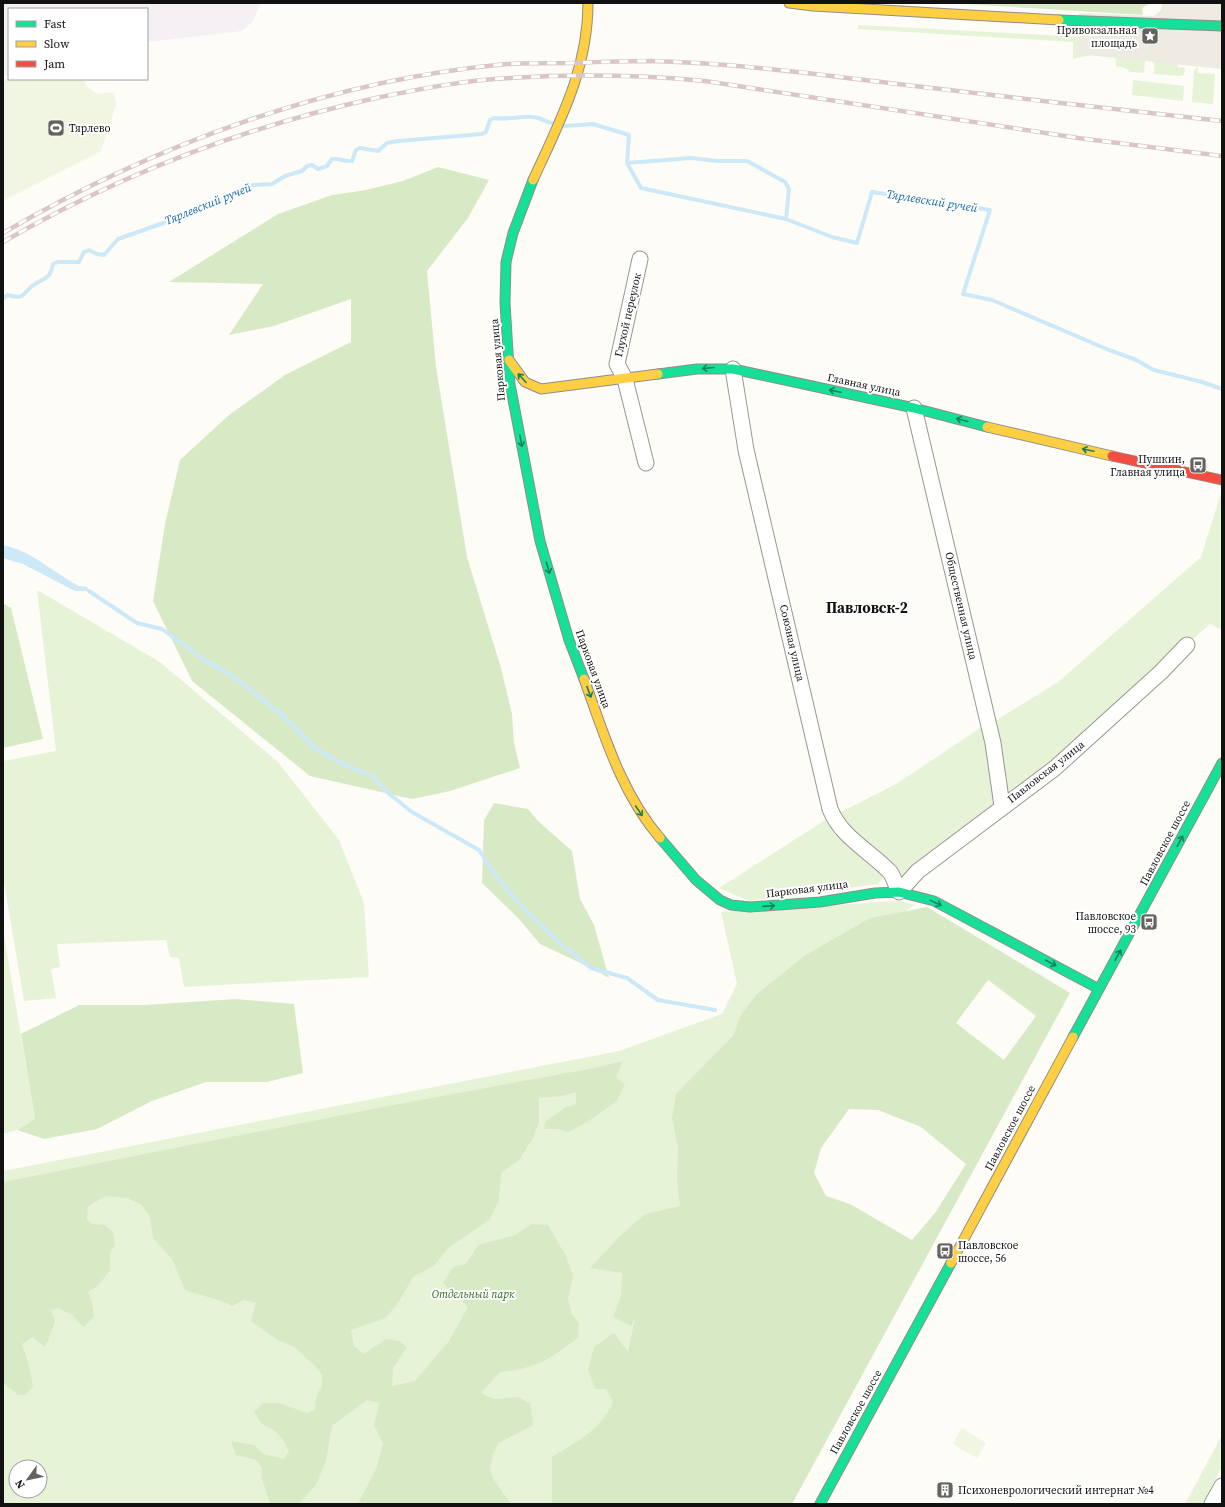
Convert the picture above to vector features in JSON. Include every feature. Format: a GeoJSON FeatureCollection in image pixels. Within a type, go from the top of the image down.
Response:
{"type":"FeatureCollection","features":[{"type":"Feature","properties":{"kind":"main road","name":"Парковая улица"},"geometry":{"type":"LineString","coordinates":[[588,3],[588,23],[578,75],[524,200],[508,253],[505,303],[513,403],[540,541],[569,640],[620,776],[633,801],[652,829],[696,880],[720,900],[731,905],[750,908],[820,902],[875,893],[899,892],[934,901],[1099,989]]}},
{"type":"Feature","properties":{"kind":"main road","name":"Парковая улица"},"geometry":{"type":"LineString","coordinates":[[588,23],[598,3]]}},
{"type":"Feature","properties":{"kind":"main road"},"geometry":{"type":"LineString","coordinates":[[790,3],[813,6],[1140,24],[1222,26]]}},
{"type":"Feature","properties":{"kind":"main road"},"geometry":{"type":"LineString","coordinates":[[509,360],[525,382],[541,389]]}},
{"type":"Feature","properties":{"kind":"main road","name":"Главная улица"},"geometry":{"type":"LineString","coordinates":[[513,403],[527,394],[541,389],[714,368],[733,369],[914,408],[1021,436],[1222,480]]}},
{"type":"Feature","properties":{"kind":"main road","name":"Павловское шоссе"},"geometry":{"type":"LineString","coordinates":[[820,1504],[1222,763]]}},
{"type":"Feature","properties":{"kind":"street","name":"Глухой переулок"},"geometry":{"type":"LineString","coordinates":[[640,259],[617,364],[625,379],[646,462]]}},
{"type":"Feature","properties":{"kind":"street","name":"Союзная улица"},"geometry":{"type":"LineString","coordinates":[[733,369],[746,450],[830,809],[839,825],[891,873],[899,892]]}},
{"type":"Feature","properties":{"kind":"street","name":"Общественная улица"},"geometry":{"type":"LineString","coordinates":[[914,408],[992,742],[1002,806]]}},
{"type":"Feature","properties":{"kind":"street","name":"Павловская улица"},"geometry":{"type":"LineString","coordinates":[[899,892],[918,871],[1002,806],[1055,768],[1161,672],[1186,645]]}},
{"type":"Feature","properties":{"kind":"street"},"geometry":{"type":"LineString","coordinates":[[1212,1504],[1222,1486]]}},
{"type":"Feature","properties":{"kind":"shaded area"},"geometry":{"type":"Polygon","coordinates":[[[3,3],[261,3],[253,21],[242,31],[148,42],[148,8],[8,8],[8,76],[4,76],[3,3]]]}},
{"type":"Feature","properties":{"kind":"shaded area","name":"Привокзальная площадь"},"geometry":{"type":"Polygon","coordinates":[[[1162,3],[1222,3],[1222,69],[1077,54],[1079,13],[1154,16],[1161,10],[1162,3]]]}},
{"type":"Feature","properties":{"kind":"green space"},"geometry":{"type":"Polygon","coordinates":[[[947,3],[1151,3],[1142,8],[1143,15],[947,3]]]}},
{"type":"Feature","properties":{"kind":"green space"},"geometry":{"type":"Polygon","coordinates":[[[858,25],[1102,38],[1096,54],[1073,59],[1073,42],[858,29],[858,25]]]}},
{"type":"Feature","properties":{"kind":"green space"},"geometry":{"type":"Polygon","coordinates":[[[1114,45],[1146,49],[1144,73],[1130,72],[1125,68],[1116,66],[1114,45]]]}},
{"type":"Feature","properties":{"kind":"green space"},"geometry":{"type":"Polygon","coordinates":[[[1155,54],[1178,57],[1178,67],[1185,68],[1184,75],[1154,74],[1155,54]]]}},
{"type":"Feature","properties":{"kind":"green space"},"geometry":{"type":"Polygon","coordinates":[[[1198,67],[1198,73],[1215,74],[1213,104],[1192,102],[1194,70],[1198,67]]]}},
{"type":"Feature","properties":{"kind":"green space","name":"Тярлево"},"geometry":{"type":"Polygon","coordinates":[[[8,77],[8,80],[85,80],[86,86],[97,94],[114,92],[116,105],[101,151],[3,201],[3,79],[8,77]]]}},
{"type":"Feature","properties":{"kind":"green space"},"geometry":{"type":"Polygon","coordinates":[[[1133,80],[1184,86],[1183,101],[1132,95],[1133,80]]]}},
{"type":"Feature","properties":{"kind":"green space"},"geometry":{"type":"Polygon","coordinates":[[[438,167],[489,180],[468,218],[427,271],[436,367],[467,557],[501,668],[512,714],[514,743],[520,768],[450,791],[412,799],[310,776],[192,681],[153,601],[165,524],[180,460],[229,415],[285,375],[351,342],[351,299],[274,326],[229,335],[263,284],[169,282],[278,214],[332,195],[366,190],[403,181],[438,167]]]}},
{"type":"Feature","properties":{"kind":"green space"},"geometry":{"type":"Polygon","coordinates":[[[1222,490],[1222,630],[1210,624],[1193,639],[1184,641],[1178,651],[1007,800],[992,723],[1058,682],[1201,557],[1222,490]]]}},
{"type":"Feature","properties":{"kind":"green space"},"geometry":{"type":"Polygon","coordinates":[[[37,590],[160,662],[278,762],[339,840],[364,903],[369,977],[184,987],[179,958],[170,957],[166,940],[57,944],[60,967],[51,969],[56,998],[24,1001],[3,876],[3,761],[56,751],[37,590]]]}},
{"type":"Feature","properties":{"kind":"green space"},"geometry":{"type":"Polygon","coordinates":[[[3,603],[11,608],[43,739],[3,748],[3,603]]]}},
{"type":"Feature","properties":{"kind":"green space"},"geometry":{"type":"Polygon","coordinates":[[[986,724],[997,803],[905,876],[900,874],[852,833],[837,814],[898,783],[986,724]]]}},
{"type":"Feature","properties":{"kind":"green space"},"geometry":{"type":"Polygon","coordinates":[[[494,803],[528,809],[538,821],[572,851],[580,899],[594,925],[609,978],[540,944],[519,919],[482,883],[484,820],[494,803]]]}},
{"type":"Feature","properties":{"kind":"green space"},"geometry":{"type":"Polygon","coordinates":[[[830,817],[885,875],[878,884],[749,901],[719,888],[830,817]]]}},
{"type":"Feature","properties":{"kind":"green space","name":"Отдельный парк"},"geometry":{"type":"Polygon","coordinates":[[[899,901],[915,905],[789,985],[633,1504],[3,1504],[3,1171],[619,1051],[722,1014],[737,984],[721,912],[899,901]]]}},
{"type":"Feature","properties":{"kind":"green space"},"geometry":{"type":"Polygon","coordinates":[[[927,907],[1070,993],[792,1504],[554,1504],[552,1502],[552,1457],[595,1428],[602,1421],[613,1402],[606,1389],[595,1389],[588,1370],[594,1347],[614,1333],[628,1352],[635,1318],[631,1326],[613,1317],[621,1296],[622,1273],[590,1268],[621,1235],[645,1214],[680,1206],[677,1180],[678,1147],[672,1118],[676,1094],[733,1036],[741,1015],[756,995],[804,956],[870,918],[927,907]],[[988,980],[956,1023],[1004,1060],[1036,1016],[988,980]],[[849,1109],[821,1148],[814,1173],[826,1196],[850,1204],[912,1240],[935,1213],[966,1164],[921,1127],[878,1110],[849,1109]]]}},
{"type":"Feature","properties":{"kind":"green space"},"geometry":{"type":"Polygon","coordinates":[[[3,930],[35,1119],[17,1130],[3,1134],[3,930]]]}},
{"type":"Feature","properties":{"kind":"green space"},"geometry":{"type":"Polygon","coordinates":[[[236,999],[294,1004],[303,1073],[267,1082],[206,1082],[152,1101],[97,1129],[44,1139],[17,1130],[35,1119],[21,1034],[79,1005],[145,1005],[236,999]]]}},
{"type":"Feature","properties":{"kind":"green space"},"geometry":{"type":"Polygon","coordinates":[[[623,1061],[616,1077],[625,1084],[616,1102],[587,1122],[568,1132],[558,1129],[544,1129],[545,1122],[564,1108],[576,1104],[576,1092],[561,1096],[539,1098],[539,1123],[533,1138],[519,1160],[501,1173],[499,1201],[489,1220],[448,1248],[435,1265],[413,1277],[400,1300],[386,1318],[351,1330],[354,1346],[364,1354],[386,1339],[399,1341],[407,1347],[393,1368],[392,1386],[415,1381],[449,1341],[468,1307],[443,1283],[453,1267],[466,1264],[478,1245],[515,1235],[532,1224],[548,1225],[566,1256],[573,1275],[568,1299],[572,1314],[579,1323],[578,1338],[542,1362],[524,1368],[500,1372],[481,1393],[494,1399],[518,1397],[531,1404],[533,1425],[499,1443],[493,1454],[490,1470],[494,1480],[511,1504],[358,1504],[377,1467],[383,1443],[374,1425],[379,1403],[367,1400],[332,1426],[326,1461],[316,1485],[299,1504],[268,1504],[270,1503],[261,1476],[262,1468],[256,1460],[236,1455],[231,1441],[254,1445],[264,1454],[284,1459],[289,1451],[283,1440],[275,1431],[262,1424],[254,1412],[263,1403],[279,1403],[307,1413],[315,1410],[316,1397],[322,1385],[322,1375],[314,1365],[293,1346],[279,1341],[251,1321],[256,1303],[244,1300],[232,1306],[185,1290],[172,1259],[153,1238],[150,1217],[142,1205],[127,1198],[106,1196],[88,1206],[87,1219],[92,1224],[105,1225],[113,1232],[115,1245],[110,1253],[110,1270],[98,1286],[88,1292],[92,1302],[94,1317],[83,1327],[72,1315],[58,1308],[51,1311],[55,1321],[48,1341],[44,1347],[33,1337],[22,1344],[29,1365],[33,1386],[26,1395],[18,1395],[3,1383],[3,1182],[388,1106],[594,1068],[623,1061]]]}},
{"type":"Feature","properties":{"kind":"green space"},"geometry":{"type":"Polygon","coordinates":[[[962,1428],[986,1443],[977,1458],[953,1444],[962,1428]]]}},
{"type":"Feature","properties":{"kind":"green space"},"geometry":{"type":"Polygon","coordinates":[[[1222,1435],[1222,1467],[1202,1504],[1185,1504],[1222,1435]]]}},
{"type":"Feature","properties":{"kind":"water"},"geometry":{"type":"Polygon","coordinates":[[[3,545],[23,552],[79,586],[87,587],[89,591],[75,591],[23,564],[3,558],[3,545]]]}},
{"type":"Feature","properties":{"kind":"waterway","name":"Тярлевский ручей"},"geometry":{"type":"LineString","coordinates":[[3,298],[8,295],[18,297],[24,294],[31,287],[49,275],[53,264],[58,262],[79,262],[84,252],[89,250],[97,254],[104,255],[118,239],[175,219],[190,210],[206,206],[230,196],[238,190],[254,185],[272,184],[285,176],[302,171],[307,166],[312,165],[318,169],[327,166],[332,159],[352,161],[356,150],[360,148],[378,151],[387,143],[398,141],[482,134],[486,132],[490,120],[494,118],[504,119],[535,117],[552,123]]}},
{"type":"Feature","properties":{"kind":"waterway","name":"Тярлевский ручей"},"geometry":{"type":"LineString","coordinates":[[565,126],[593,124],[629,135],[627,163],[691,158],[717,161],[747,161],[785,182],[789,189],[786,219],[832,237],[857,243],[872,192],[990,210],[963,294],[992,300],[1109,350],[1134,359],[1154,370],[1202,382],[1222,389]]}},
{"type":"Feature","properties":{"kind":"waterway"},"geometry":{"type":"LineString","coordinates":[[627,163],[641,188],[786,219]]}},
{"type":"Feature","properties":{"kind":"waterway"},"geometry":{"type":"LineString","coordinates":[[89,591],[137,623],[162,629],[203,659],[237,679],[282,715],[316,749],[349,767],[373,776],[387,792],[412,812],[479,850],[500,882],[530,915],[562,945],[591,968],[627,978],[658,1000],[715,1010]]}},
{"type":"Feature","properties":{"kind":"railway"},"geometry":{"type":"LineString","coordinates":[[3,233],[61,201],[121,171],[246,121],[310,101],[375,85],[441,72],[507,64],[621,61],[713,64],[806,73],[1222,121]]}},
{"type":"Feature","properties":{"kind":"railway"},"geometry":{"type":"LineString","coordinates":[[3,242],[92,195],[137,175],[184,156],[278,123],[409,91],[493,79],[559,76],[608,76],[656,77],[705,81],[1078,138],[1222,156]]}},
{"type":"Feature","properties":{"kind":"traffic: fast"},"geometry":{"type":"LineString","coordinates":[[1059,20],[1222,26]]}},
{"type":"Feature","properties":{"kind":"traffic: fast"},"geometry":{"type":"LineString","coordinates":[[533,180],[513,233],[506,262],[505,303],[510,384],[540,541],[569,640],[584,679]]}},
{"type":"Feature","properties":{"kind":"traffic: fast"},"geometry":{"type":"LineString","coordinates":[[658,374],[697,369],[733,369],[914,408],[987,427]]}},
{"type":"Feature","properties":{"kind":"traffic: fast"},"geometry":{"type":"LineString","coordinates":[[1073,1037],[1222,763]]}},
{"type":"Feature","properties":{"kind":"traffic: fast"},"geometry":{"type":"LineString","coordinates":[[660,838],[696,880],[720,900],[731,905],[750,907],[820,902],[875,893],[899,892],[934,901],[1099,989]]}},
{"type":"Feature","properties":{"kind":"traffic: fast"},"geometry":{"type":"LineString","coordinates":[[820,1504],[951,1263]]}},
{"type":"Feature","properties":{"kind":"traffic: slow"},"geometry":{"type":"LineString","coordinates":[[533,180],[571,94],[578,72],[587,27],[588,3]]}},
{"type":"Feature","properties":{"kind":"traffic: slow"},"geometry":{"type":"LineString","coordinates":[[789,3],[813,6],[1059,20]]}},
{"type":"Feature","properties":{"kind":"traffic: slow"},"geometry":{"type":"LineString","coordinates":[[509,360],[525,382],[541,389],[658,374]]}},
{"type":"Feature","properties":{"kind":"traffic: slow"},"geometry":{"type":"LineString","coordinates":[[987,427],[1112,456]]}},
{"type":"Feature","properties":{"kind":"traffic: slow"},"geometry":{"type":"LineString","coordinates":[[584,679],[607,742],[624,782],[646,821],[660,838]]}},
{"type":"Feature","properties":{"kind":"traffic: slow"},"geometry":{"type":"LineString","coordinates":[[951,1263],[1073,1037]]}},
{"type":"Feature","properties":{"kind":"traffic: jam"},"geometry":{"type":"LineString","coordinates":[[1112,456],[1222,480]]}},
{"type":"Feature","properties":{"kind":"place","name":"Привокзальная площадь"},"geometry":{"type":"Point","coordinates":[1150,36]}},
{"type":"Feature","properties":{"kind":"place","name":"Тярлево"},"geometry":{"type":"Point","coordinates":[56,128]}},
{"type":"Feature","properties":{"kind":"place","name":"Пушкин, Главная улица"},"geometry":{"type":"Point","coordinates":[1198,465]}},
{"type":"Feature","properties":{"kind":"place","name":"Павловское шоссе, 93"},"geometry":{"type":"Point","coordinates":[1149,922]}},
{"type":"Feature","properties":{"kind":"place","name":"Павловское шоссе, 56"},"geometry":{"type":"Point","coordinates":[945,1251]}},
{"type":"Feature","properties":{"kind":"place","name":"Психоневрологический интернат №4"},"geometry":{"type":"Point","coordinates":[945,1490]}},
{"type":"Feature","properties":{"kind":"district","name":"Павловск-2"},"geometry":{"type":"Point","coordinates":[867,607]}}]}
